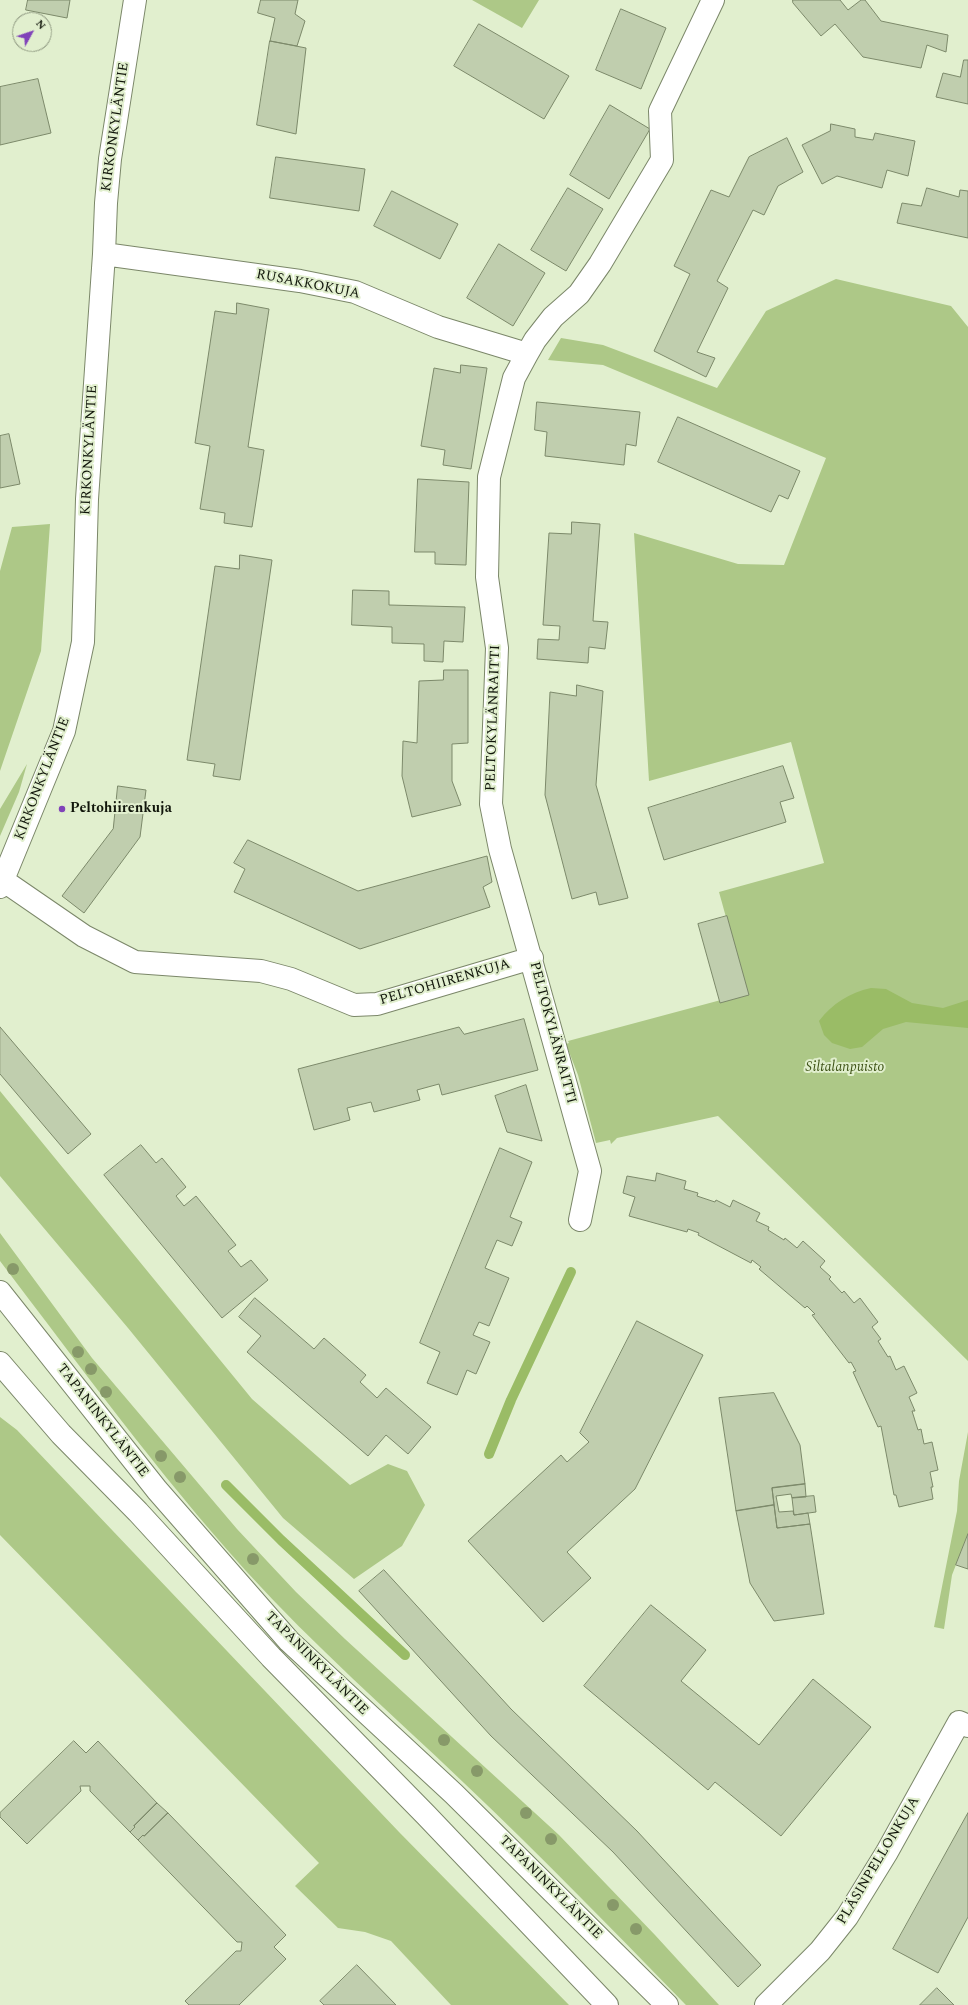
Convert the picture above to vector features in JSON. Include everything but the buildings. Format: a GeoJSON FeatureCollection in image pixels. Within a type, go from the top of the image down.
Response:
{"type":"FeatureCollection","features":[{"type":"Feature","properties":{"kind":"street","name":"KIRKONKYLÄNTIE"},"geometry":{"type":"LineString","coordinates":[[2,884],[64,731],[83,642],[87,499],[104,254],[106,203],[110,159],[135,0]]}},
{"type":"Feature","properties":{"kind":"street","name":"PELTOKYLÄNRAITTI"},"geometry":{"type":"LineString","coordinates":[[580,1220],[590,1171],[532,958],[500,849],[491,804],[497,648],[487,577],[489,476],[514,378],[527,354],[535,340],[553,317],[579,294],[600,264],[662,160],[660,111],[713,0]]}},
{"type":"Feature","properties":{"kind":"street","name":"RUSAKKOKUJA"},"geometry":{"type":"LineString","coordinates":[[104,254],[300,281],[355,292],[438,328],[527,354]]}},
{"type":"Feature","properties":{"kind":"street","name":"PELTOHIIRENKUJA"},"geometry":{"type":"LineString","coordinates":[[2,884],[84,936],[135,962],[261,971],[291,979],[354,1005],[377,1004],[532,958]]}},
{"type":"Feature","properties":{"kind":"street","name":"TAPANINKYLÄNTIE"},"geometry":{"type":"LineString","coordinates":[[0,1292],[156,1490],[289,1641],[454,1794],[667,2005]]}},
{"type":"Feature","properties":{"kind":"street","name":"TAPANINKYLÄNTIE"},"geometry":{"type":"LineString","coordinates":[[0,1363],[61,1434],[138,1512],[271,1657],[426,1815],[607,2005]]}},
{"type":"Feature","properties":{"kind":"street","name":"PLÄSINPELLONKUJA"},"geometry":{"type":"LineString","coordinates":[[766,2005],[820,1950],[847,1917],[964,1724]]}},
{"type":"Feature","properties":{"kind":"green space"},"geometry":{"type":"Polygon","coordinates":[[[472,0],[539,0],[522,28],[472,0]]]}},
{"type":"Feature","properties":{"kind":"green space","name":"Siltalanpuisto"},"geometry":{"type":"Polygon","coordinates":[[[836,279],[951,306],[968,327],[968,1361],[718,1116],[617,1138],[611,1144],[610,1140],[596,1143],[578,1075],[566,1044],[569,1043],[568,1041],[747,993],[719,892],[824,863],[791,742],[649,781],[634,533],[738,564],[784,565],[826,458],[603,365],[548,360],[561,338],[603,345],[717,388],[766,311],[836,279]]]}},
{"type":"Feature","properties":{"kind":"green space"},"geometry":{"type":"Polygon","coordinates":[[[50,524],[41,651],[0,771],[0,571],[12,527],[50,524]]]}},
{"type":"Feature","properties":{"kind":"green space"},"geometry":{"type":"Polygon","coordinates":[[[27,764],[19,792],[0,836],[0,809],[27,764]]]}},
{"type":"Feature","properties":{"kind":"green space"},"geometry":{"type":"Polygon","coordinates":[[[0,1091],[252,1399],[350,1485],[388,1464],[407,1471],[425,1505],[402,1546],[354,1579],[283,1518],[128,1328],[0,1176],[0,1091]]]}},
{"type":"Feature","properties":{"kind":"green space"},"geometry":{"type":"Polygon","coordinates":[[[0,1233],[92,1358],[237,1529],[296,1592],[345,1639],[559,1835],[655,1935],[719,2005],[686,2005],[520,1837],[326,1653],[272,1599],[181,1496],[0,1261],[0,1233]]]}},
{"type":"Feature","properties":{"kind":"green space"},"geometry":{"type":"Polygon","coordinates":[[[0,1417],[17,1430],[399,1832],[569,2005],[451,2005],[391,1941],[365,1932],[338,1928],[295,1886],[319,1863],[0,1535],[0,1417]]]}},
{"type":"Feature","properties":{"kind":"green space"},"geometry":{"type":"Polygon","coordinates":[[[968,1432],[968,1534],[952,1575],[944,1629],[934,1627],[957,1511],[959,1481],[968,1432]]]}},
{"type":"Feature","properties":{"kind":"shaded area"},"geometry":{"type":"Polygon","coordinates":[[[871,988],[886,989],[912,1003],[943,1008],[968,1000],[968,1028],[906,1022],[883,1029],[862,1047],[850,1049],[832,1043],[824,1035],[819,1021],[830,1009],[842,1000],[863,990],[871,988]]]}},
{"type":"Feature","properties":{"kind":"waterway"},"geometry":{"type":"LineString","coordinates":[[489,1454],[511,1400],[571,1272]]}},
{"type":"Feature","properties":{"kind":"waterway"},"geometry":{"type":"LineString","coordinates":[[226,1485],[281,1540],[405,1655]]}},
{"type":"Feature","properties":{"kind":"place","name":"Peltohiirenkuja"},"geometry":{"type":"Point","coordinates":[62,809]}}]}
